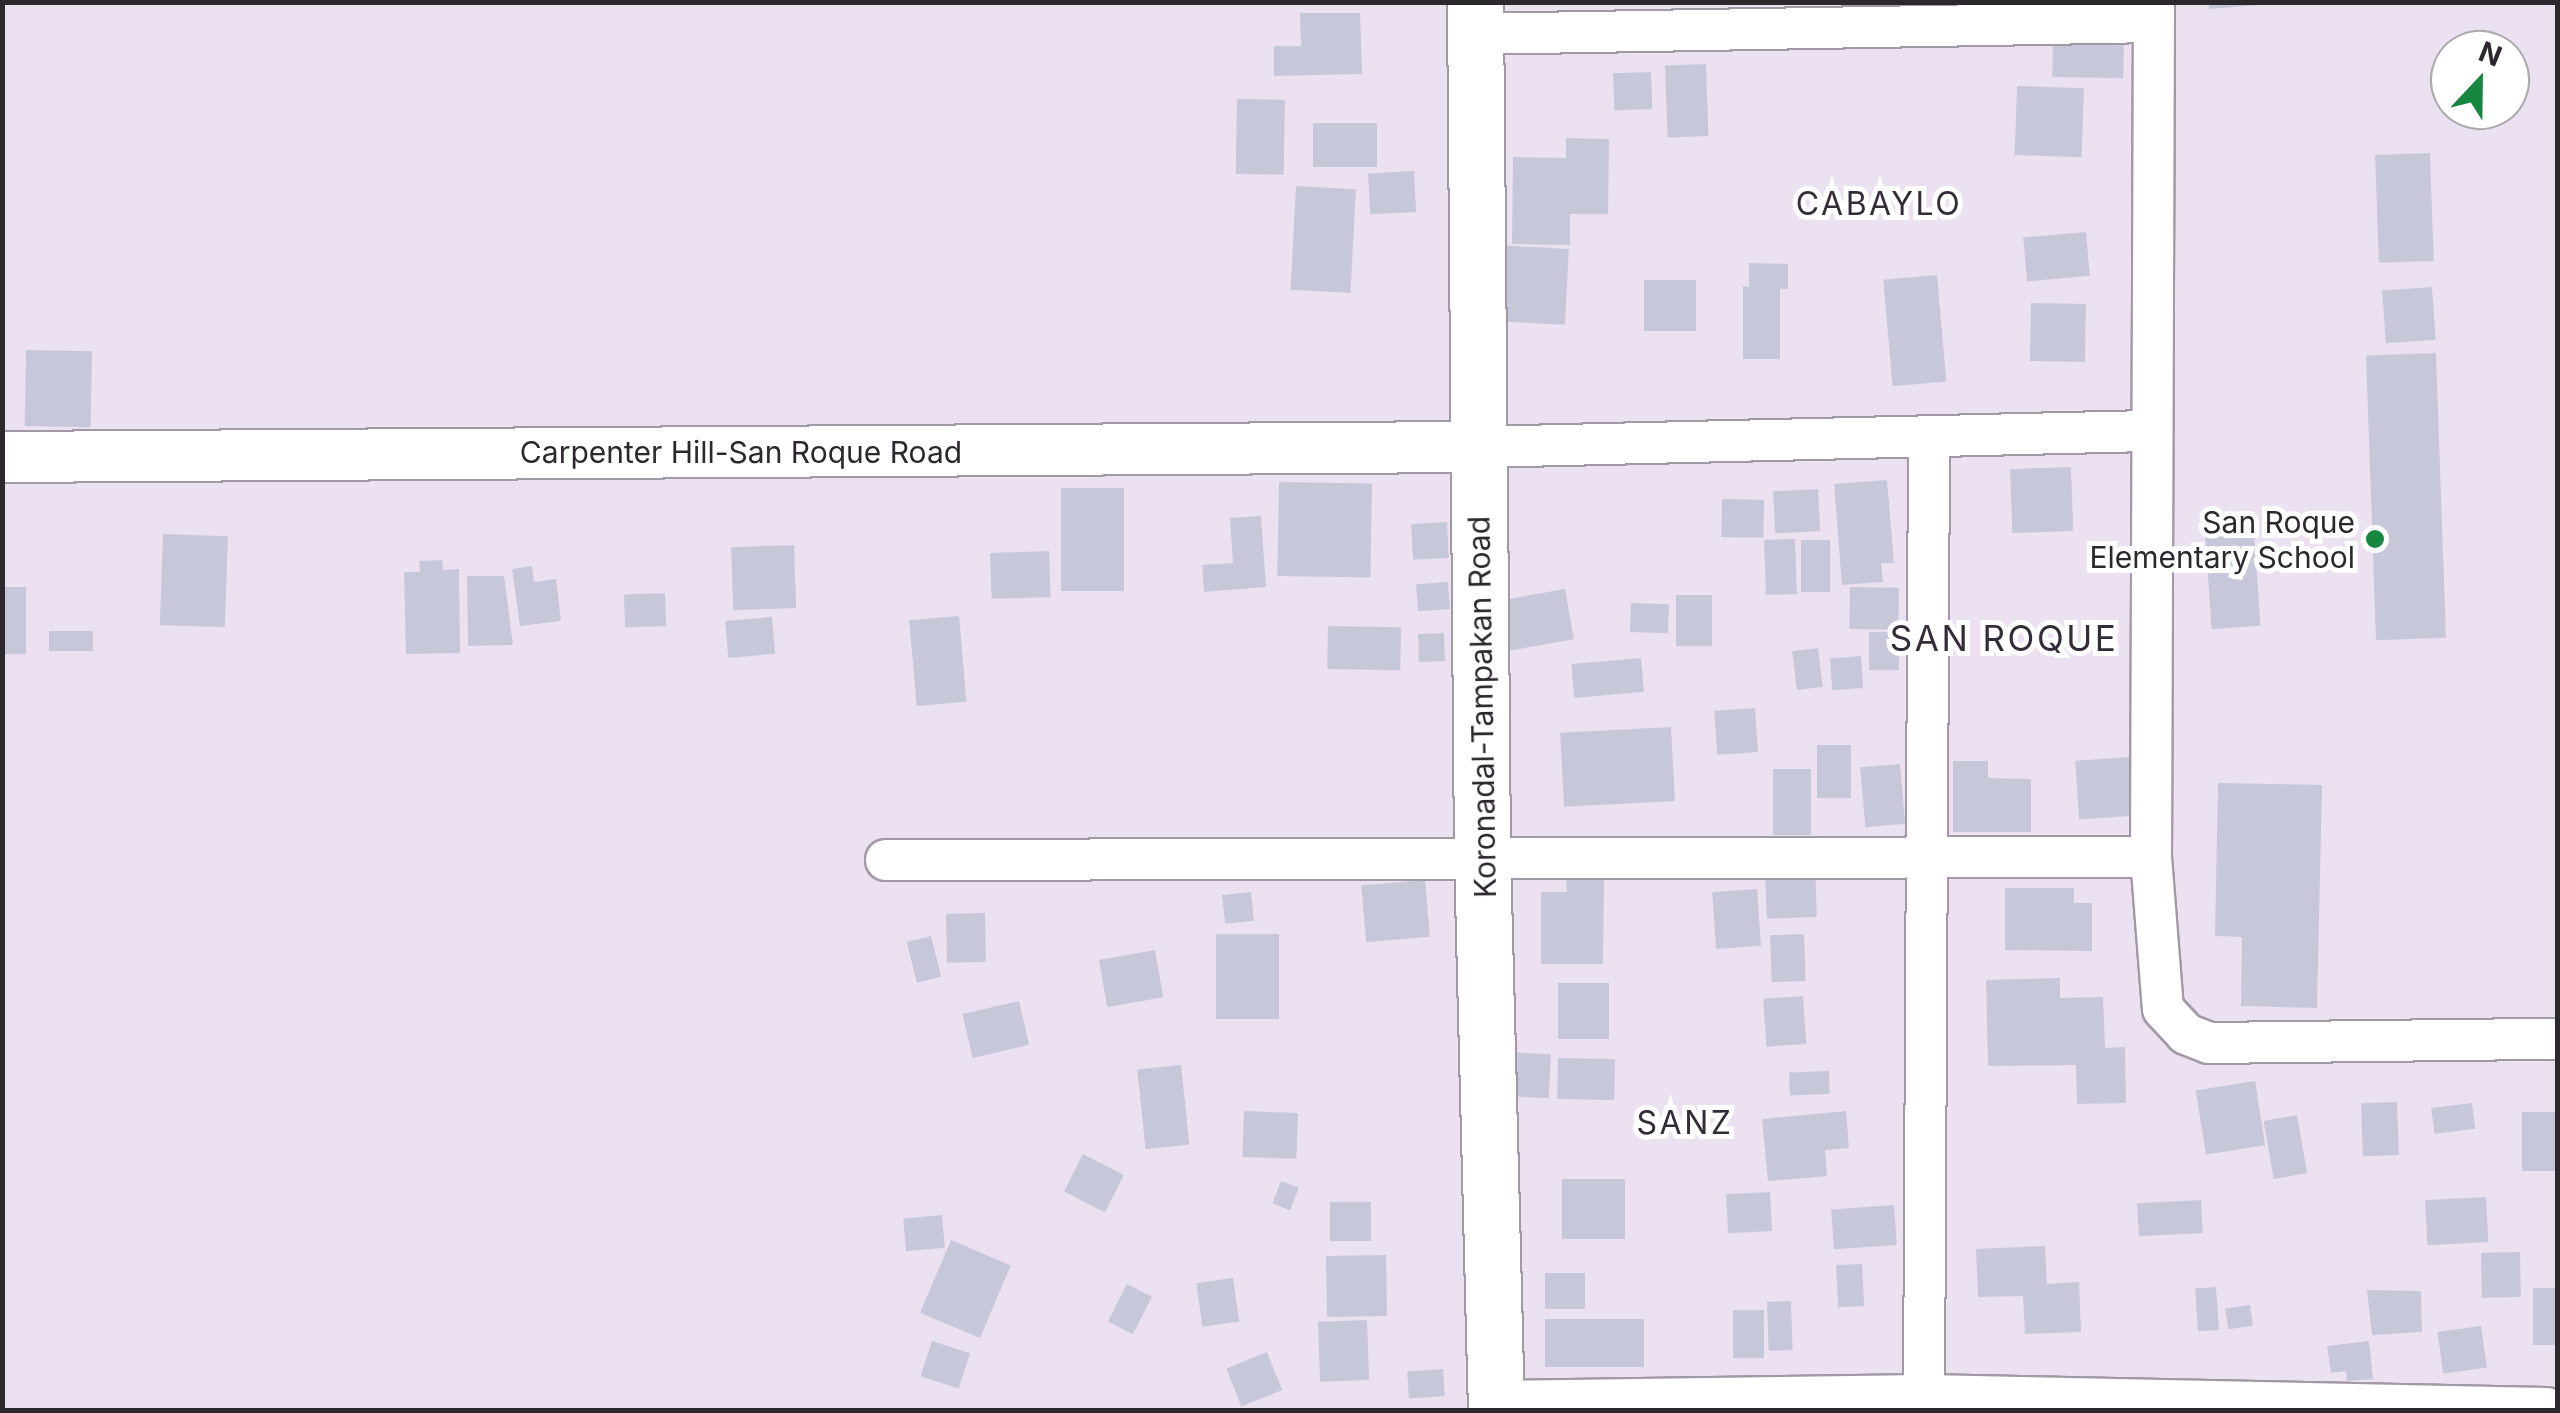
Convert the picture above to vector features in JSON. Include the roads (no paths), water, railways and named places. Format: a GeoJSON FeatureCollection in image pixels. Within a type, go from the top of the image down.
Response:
{"type":"FeatureCollection","features":[{"type":"Feature","properties":{"kind":"main road","name":"Koronadal-Tampakan Road"},"geometry":{"type":"LineString","coordinates":[[1475,18],[1482,856],[1496,1406]]}},
{"type":"Feature","properties":{"kind":"street"},"geometry":{"type":"LineString","coordinates":[[1475,18],[2154,12],[2148,431],[2150,857],[2163,1009],[2186,1034],[2208,1043],[2558,1039]]}},
{"type":"Feature","properties":{"kind":"street"},"geometry":{"type":"LineString","coordinates":[[1479,447],[2148,431]]}},
{"type":"Feature","properties":{"kind":"street"},"geometry":{"type":"LineString","coordinates":[[1924,1396],[1929,436]]}},
{"type":"Feature","properties":{"kind":"street","name":"Carpenter Hill-San Roque Road"},"geometry":{"type":"LineString","coordinates":[[2,457],[1479,447]]}},
{"type":"Feature","properties":{"kind":"street"},"geometry":{"type":"LineString","coordinates":[[886,860],[2150,857]]}},
{"type":"Feature","properties":{"kind":"street"},"geometry":{"type":"LineString","coordinates":[[1496,1406],[1924,1396],[2547,1408]]}},
{"type":"Feature","properties":{"kind":"place","name":"San Roque Elementary School"},"geometry":{"type":"Point","coordinates":[2375,539]}},
{"type":"Feature","properties":{"kind":"district","name":"CABAYLO"},"geometry":{"type":"Point","coordinates":[1879,204]}},
{"type":"Feature","properties":{"kind":"district","name":"SAN ROQUE"},"geometry":{"type":"Point","coordinates":[2004,638]}},
{"type":"Feature","properties":{"kind":"district","name":"SANZ"},"geometry":{"type":"Point","coordinates":[1685,1123]}}]}
